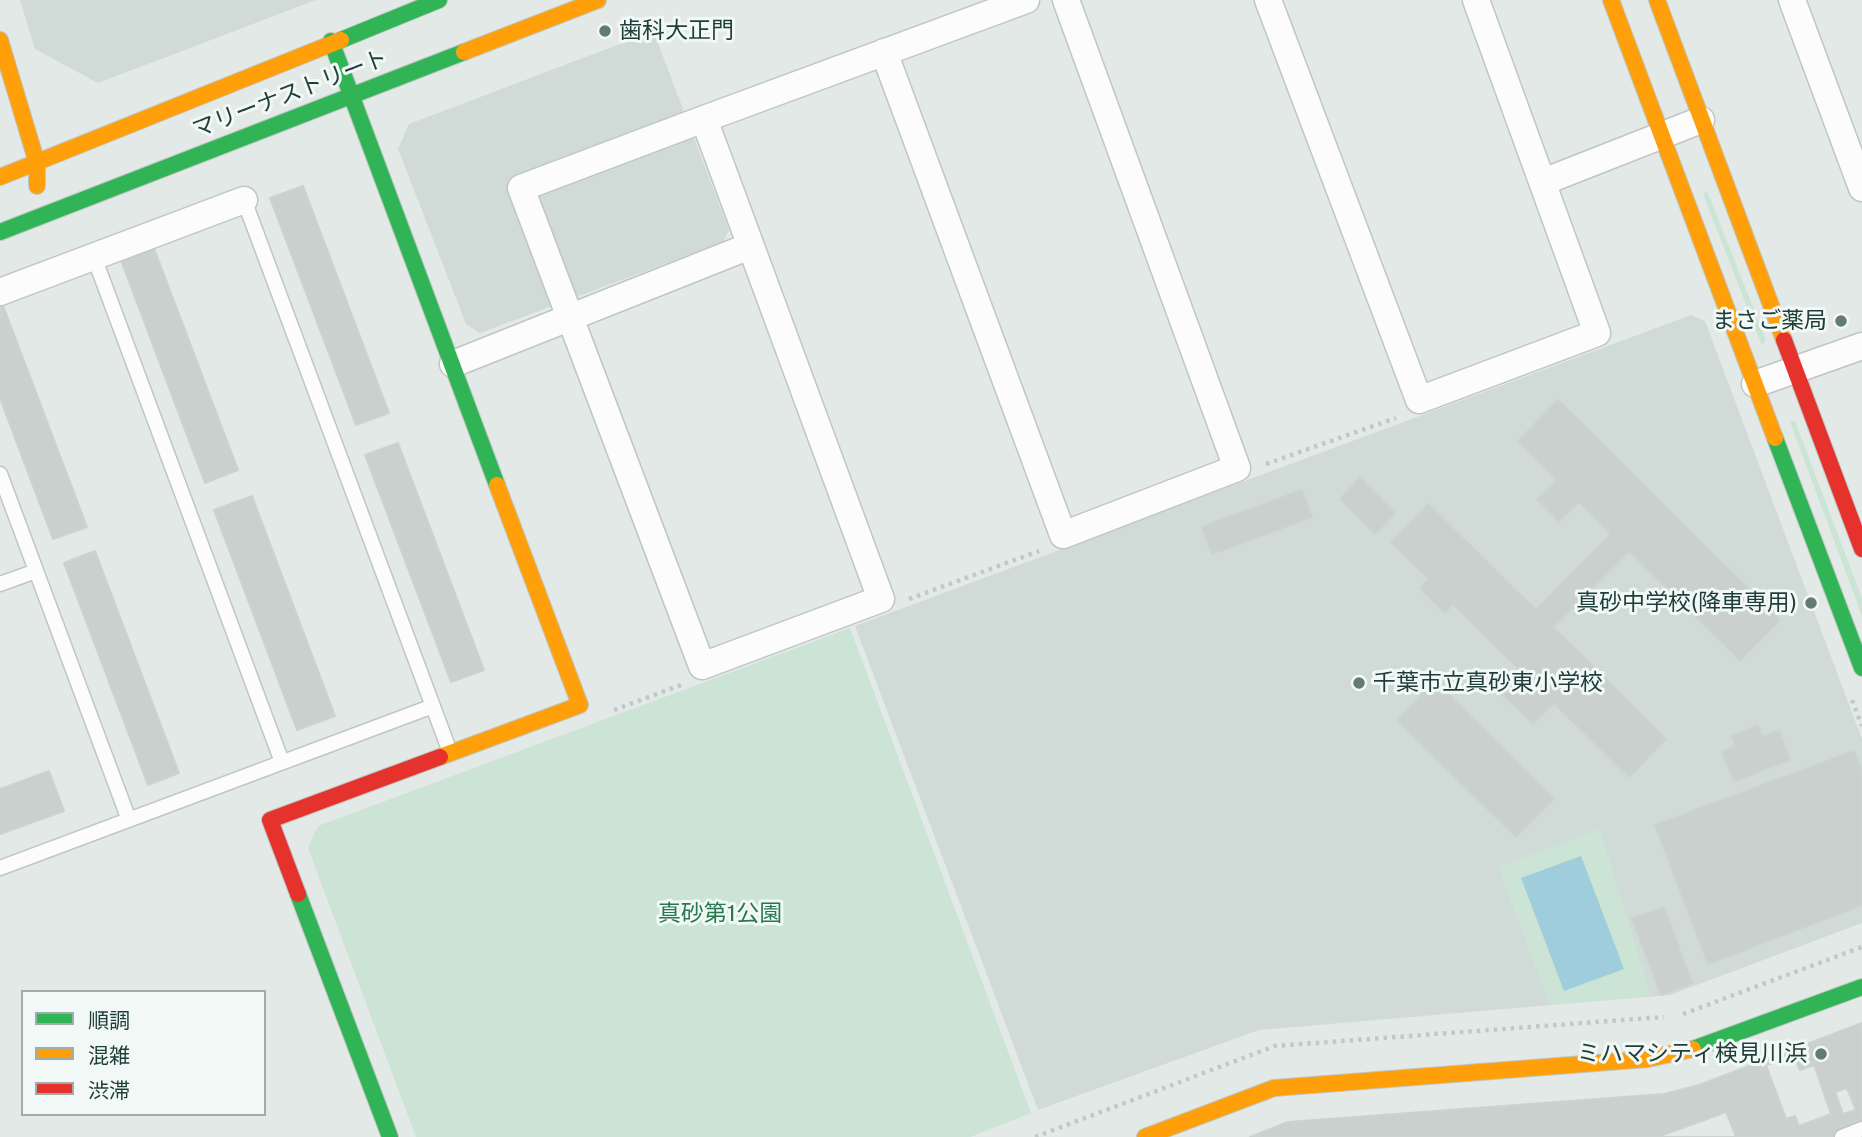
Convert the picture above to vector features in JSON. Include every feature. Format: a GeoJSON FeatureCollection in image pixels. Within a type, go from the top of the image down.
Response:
{"type":"FeatureCollection","features":[{"type":"Feature","properties":{"kind":"street","name":"マリーナストリート"},"geometry":{"type":"LineString","coordinates":[[3,183],[37,163],[331,41],[439,0]]}},
{"type":"Feature","properties":{"kind":"street","name":"マリーナストリート"},"geometry":{"type":"LineString","coordinates":[[0,232],[31,214],[598,0]]}},
{"type":"Feature","properties":{"kind":"street"},"geometry":{"type":"LineString","coordinates":[[704,119],[881,599],[702,667],[522,188],[704,119],[1026,0]]}},
{"type":"Feature","properties":{"kind":"street"},"geometry":{"type":"LineString","coordinates":[[884,52],[1063,534],[1237,468],[1066,0]]}},
{"type":"Feature","properties":{"kind":"street"},"geometry":{"type":"LineString","coordinates":[[1268,0],[1419,400],[1597,333],[1476,0]]}},
{"type":"Feature","properties":{"kind":"street"},"geometry":{"type":"LineString","coordinates":[[1611,0],[1862,668]]}},
{"type":"Feature","properties":{"kind":"street"},"geometry":{"type":"LineString","coordinates":[[1657,0],[1862,549]]}},
{"type":"Feature","properties":{"kind":"street"},"geometry":{"type":"LineString","coordinates":[[1792,0],[1862,188]]}},
{"type":"Feature","properties":{"kind":"street"},"geometry":{"type":"LineString","coordinates":[[0,40],[37,163],[31,214]]}},
{"type":"Feature","properties":{"kind":"street"},"geometry":{"type":"LineString","coordinates":[[331,41],[580,705],[270,820],[390,1137]]}},
{"type":"Feature","properties":{"kind":"street"},"geometry":{"type":"LineString","coordinates":[[1543,182],[1701,120]]}},
{"type":"Feature","properties":{"kind":"street"},"geometry":{"type":"LineString","coordinates":[[0,292],[244,200]]}},
{"type":"Feature","properties":{"kind":"street"},"geometry":{"type":"LineString","coordinates":[[453,364],[750,246]]}},
{"type":"Feature","properties":{"kind":"street"},"geometry":{"type":"LineString","coordinates":[[1755,384],[1862,346]]}},
{"type":"Feature","properties":{"kind":"street"},"geometry":{"type":"LineString","coordinates":[[1145,1137],[1274,1088],[1648,1059],[1698,1048],[1862,986]]}},
{"type":"Feature","properties":{"kind":"lane"},"geometry":{"type":"LineString","coordinates":[[244,200],[450,753]]}},
{"type":"Feature","properties":{"kind":"lane"},"geometry":{"type":"LineString","coordinates":[[94,257],[282,762]]}},
{"type":"Feature","properties":{"kind":"lane"},"geometry":{"type":"LineString","coordinates":[[0,474],[129,820]]}},
{"type":"Feature","properties":{"kind":"lane"},"geometry":{"type":"LineString","coordinates":[[0,584],[36,571]]}},
{"type":"Feature","properties":{"kind":"lane"},"geometry":{"type":"LineString","coordinates":[[0,868],[433,706]]}},
{"type":"Feature","properties":{"kind":"lane"},"geometry":{"type":"LineString","coordinates":[[1842,1137],[1862,1129]]}},
{"type":"Feature","properties":{"kind":"path"},"geometry":{"type":"LineString","coordinates":[[1237,468],[1264,465],[1403,416],[1419,400]]}},
{"type":"Feature","properties":{"kind":"path"},"geometry":{"type":"LineString","coordinates":[[881,599],[903,601],[1049,547],[1063,534]]}},
{"type":"Feature","properties":{"kind":"path"},"geometry":{"type":"LineString","coordinates":[[609,711],[690,682],[702,667]]}},
{"type":"Feature","properties":{"kind":"shaded area"},"geometry":{"type":"Polygon","coordinates":[[[20,0],[316,0],[98,83],[35,49],[20,0]]]}},
{"type":"Feature","properties":{"kind":"shaded area"},"geometry":{"type":"Polygon","coordinates":[[[649,33],[656,38],[729,230],[723,242],[480,333],[466,324],[398,149],[409,124],[649,33]]]}},
{"type":"Feature","properties":{"kind":"shaded area","name":"千葉市立真砂東小学校"},"geometry":{"type":"Polygon","coordinates":[[[1691,315],[1705,321],[1862,739],[1862,923],[1670,995],[1259,1030],[1038,1110],[855,626],[1691,315]]]}},
{"type":"Feature","properties":{"kind":"green space"},"geometry":{"type":"Polygon","coordinates":[[[1707,191],[1766,340],[1762,346],[1703,194],[1707,191]]]}},
{"type":"Feature","properties":{"kind":"green space"},"geometry":{"type":"Polygon","coordinates":[[[1795,421],[1862,598],[1862,616],[1790,422],[1795,421]]]}},
{"type":"Feature","properties":{"kind":"green space","name":"真砂第1公園"},"geometry":{"type":"Polygon","coordinates":[[[850,628],[1031,1113],[970,1137],[416,1137],[308,848],[318,826],[850,628]]]}},
{"type":"Feature","properties":{"kind":"green space"},"geometry":{"type":"Polygon","coordinates":[[[1600,829],[1651,996],[1550,1005],[1498,867],[1600,829]]]}},
{"type":"Feature","properties":{"kind":"water"},"geometry":{"type":"Polygon","coordinates":[[[1581,856],[1624,969],[1564,991],[1521,878],[1581,856]]]}},
{"type":"Feature","properties":{"kind":"building"},"geometry":{"type":"Polygon","coordinates":[[[303,186],[389,413],[356,425],[270,198],[303,186]]]}},
{"type":"Feature","properties":{"kind":"building"},"geometry":{"type":"Polygon","coordinates":[[[152,243],[238,470],[205,483],[119,255],[152,243]]]}},
{"type":"Feature","properties":{"kind":"building"},"geometry":{"type":"Polygon","coordinates":[[[1,300],[87,527],[53,539],[0,398],[1,300]]]}},
{"type":"Feature","properties":{"kind":"building"},"geometry":{"type":"Polygon","coordinates":[[[1558,400],[1780,620],[1740,660],[1629,551],[1553,627],[1666,739],[1629,777],[1554,703],[1533,724],[1499,691],[1520,670],[1453,604],[1445,613],[1420,588],[1429,579],[1391,542],[1428,504],[1536,610],[1611,534],[1579,502],[1559,521],[1537,499],[1557,480],[1518,441],[1558,400]]]}},
{"type":"Feature","properties":{"kind":"building"},"geometry":{"type":"Polygon","coordinates":[[[398,443],[484,670],[451,682],[365,455],[398,443]]]}},
{"type":"Feature","properties":{"kind":"building"},"geometry":{"type":"Polygon","coordinates":[[[1360,478],[1395,513],[1375,534],[1340,499],[1360,478]]]}},
{"type":"Feature","properties":{"kind":"building"},"geometry":{"type":"Polygon","coordinates":[[[1302,490],[1312,517],[1212,554],[1202,527],[1302,490]]]}},
{"type":"Feature","properties":{"kind":"building"},"geometry":{"type":"Polygon","coordinates":[[[252,496],[335,716],[297,730],[214,510],[252,496]]]}},
{"type":"Feature","properties":{"kind":"building"},"geometry":{"type":"Polygon","coordinates":[[[95,551],[179,773],[148,785],[64,563],[95,551]]]}},
{"type":"Feature","properties":{"kind":"building"},"geometry":{"type":"Polygon","coordinates":[[[1435,681],[1554,799],[1516,837],[1397,720],[1435,681]]]}},
{"type":"Feature","properties":{"kind":"building"},"geometry":{"type":"Polygon","coordinates":[[[1758,726],[1762,737],[1779,731],[1790,760],[1734,781],[1722,752],[1736,747],[1732,736],[1758,726]]]}},
{"type":"Feature","properties":{"kind":"building"},"geometry":{"type":"Polygon","coordinates":[[[1854,751],[1862,772],[1862,905],[1708,964],[1655,825],[1854,751]]]}},
{"type":"Feature","properties":{"kind":"building"},"geometry":{"type":"Polygon","coordinates":[[[49,771],[64,811],[0,834],[0,789],[49,771]]]}},
{"type":"Feature","properties":{"kind":"building"},"geometry":{"type":"Polygon","coordinates":[[[1664,907],[1692,983],[1661,995],[1632,919],[1664,907]]]}},
{"type":"Feature","properties":{"kind":"building","name":"ミハマシティ検見川浜"},"geometry":{"type":"Polygon","coordinates":[[[1862,1023],[1862,1137],[1250,1137],[1288,1122],[1664,1094],[1699,1085],[1862,1023]]]}},
{"type":"Feature","properties":{"kind":"building"},"geometry":{"type":"Polygon","coordinates":[[[1794,1056],[1800,1070],[1814,1065],[1831,1114],[1799,1126],[1795,1116],[1786,1119],[1766,1065],[1794,1056]]]}},
{"type":"Feature","properties":{"kind":"building"},"geometry":{"type":"Polygon","coordinates":[[[1847,1088],[1856,1110],[1843,1114],[1835,1092],[1847,1088]]]}},
{"type":"Feature","properties":{"kind":"building"},"geometry":{"type":"Polygon","coordinates":[[[1726,1112],[1736,1137],[1663,1135],[1726,1112]]]}},
{"type":"Feature","properties":{"kind":"traffic: fast"},"geometry":{"type":"LineString","coordinates":[[341,40],[439,0]]}},
{"type":"Feature","properties":{"kind":"traffic: fast"},"geometry":{"type":"LineString","coordinates":[[331,41],[497,485]]}},
{"type":"Feature","properties":{"kind":"traffic: fast"},"geometry":{"type":"LineString","coordinates":[[0,232],[464,52]]}},
{"type":"Feature","properties":{"kind":"traffic: fast"},"geometry":{"type":"LineString","coordinates":[[1775,438],[1862,668]]}},
{"type":"Feature","properties":{"kind":"traffic: fast"},"geometry":{"type":"LineString","coordinates":[[298,894],[390,1137]]}},
{"type":"Feature","properties":{"kind":"traffic: fast"},"geometry":{"type":"LineString","coordinates":[[1693,1049],[1862,987]]}},
{"type":"Feature","properties":{"kind":"traffic: slow"},"geometry":{"type":"LineString","coordinates":[[464,52],[598,0]]}},
{"type":"Feature","properties":{"kind":"traffic: slow"},"geometry":{"type":"LineString","coordinates":[[1611,0],[1775,438]]}},
{"type":"Feature","properties":{"kind":"traffic: slow"},"geometry":{"type":"LineString","coordinates":[[1657,0],[1784,340]]}},
{"type":"Feature","properties":{"kind":"traffic: slow"},"geometry":{"type":"LineString","coordinates":[[0,40],[37,163],[37,186]]}},
{"type":"Feature","properties":{"kind":"traffic: slow"},"geometry":{"type":"LineString","coordinates":[[0,177],[341,40]]}},
{"type":"Feature","properties":{"kind":"traffic: slow"},"geometry":{"type":"LineString","coordinates":[[440,757],[580,705],[497,485]]}},
{"type":"Feature","properties":{"kind":"traffic: slow"},"geometry":{"type":"LineString","coordinates":[[1145,1137],[1274,1088],[1648,1059],[1693,1049]]}},
{"type":"Feature","properties":{"kind":"traffic: jam"},"geometry":{"type":"LineString","coordinates":[[1784,340],[1862,549]]}},
{"type":"Feature","properties":{"kind":"traffic: jam"},"geometry":{"type":"LineString","coordinates":[[298,894],[270,820],[440,757]]}},
{"type":"Feature","properties":{"kind":"place","name":"歯科大正門"},"geometry":{"type":"Point","coordinates":[605,31]}},
{"type":"Feature","properties":{"kind":"place","name":"まさご薬局"},"geometry":{"type":"Point","coordinates":[1841,321]}},
{"type":"Feature","properties":{"kind":"place","name":"真砂中学校(降車専用)"},"geometry":{"type":"Point","coordinates":[1811,603]}},
{"type":"Feature","properties":{"kind":"place","name":"千葉市立真砂東小学校"},"geometry":{"type":"Point","coordinates":[1359,683]}},
{"type":"Feature","properties":{"kind":"place","name":"ミハマシティ検見川浜"},"geometry":{"type":"Point","coordinates":[1821,1054]}}]}
